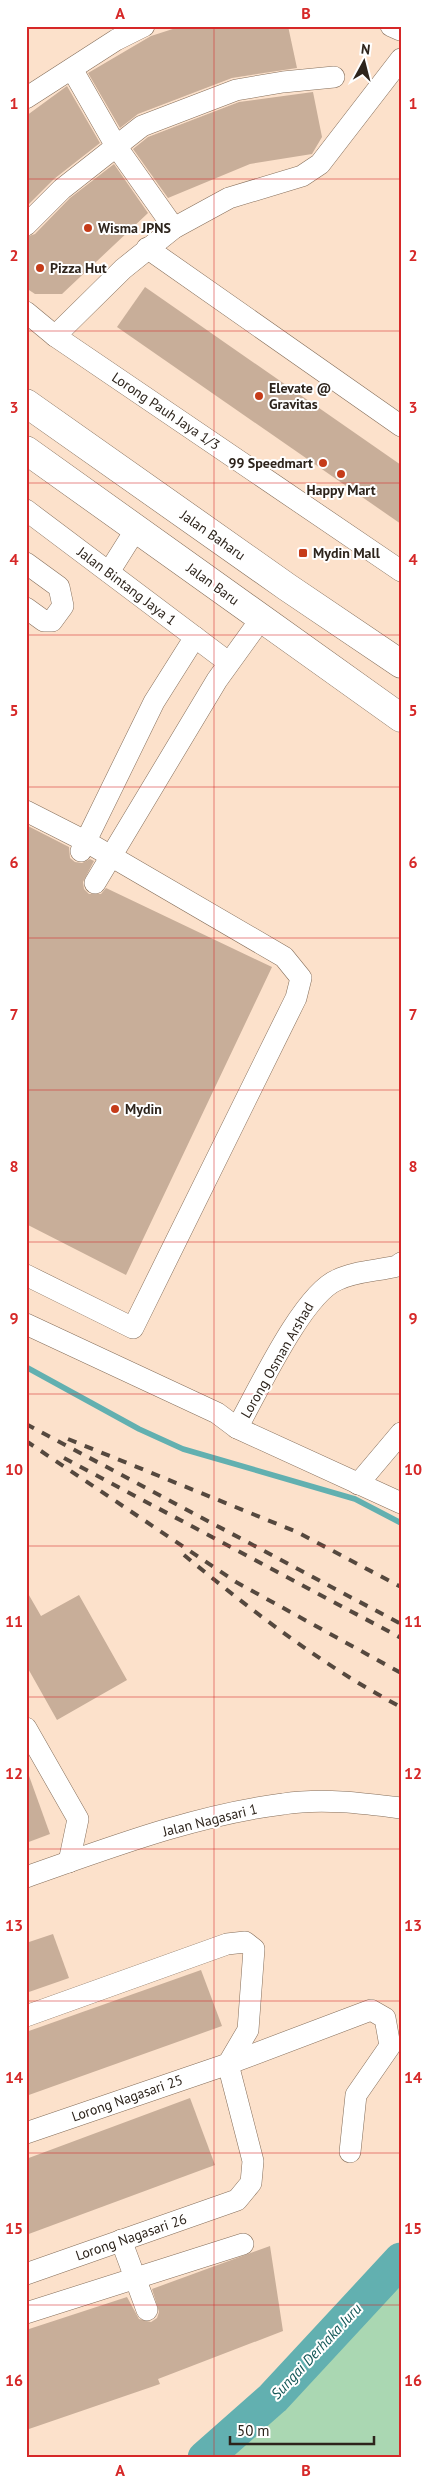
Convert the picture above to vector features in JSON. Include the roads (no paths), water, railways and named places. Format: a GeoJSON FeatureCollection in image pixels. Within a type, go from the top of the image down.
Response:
{"type":"FeatureCollection","features":[{"type":"Feature","properties":{"kind":"highway","name":"Jalan Baharu"},"geometry":{"type":"LineString","coordinates":[[26,404],[279,582],[401,664]]}},
{"type":"Feature","properties":{"kind":"highway","name":"Jalan Baru"},"geometry":{"type":"LineString","coordinates":[[26,450],[401,718]]}},
{"type":"Feature","properties":{"kind":"street"},"geometry":{"type":"LineString","coordinates":[[26,98],[116,40],[144,26]]}},
{"type":"Feature","properties":{"kind":"street"},"geometry":{"type":"LineString","coordinates":[[391,26],[401,30]]}},
{"type":"Feature","properties":{"kind":"street"},"geometry":{"type":"LineString","coordinates":[[399,26],[401,30]]}},
{"type":"Feature","properties":{"kind":"street"},"geometry":{"type":"LineString","coordinates":[[56,336],[146,248],[174,228],[230,198],[302,176],[320,164],[401,59]]}},
{"type":"Feature","properties":{"kind":"street"},"geometry":{"type":"LineString","coordinates":[[72,69],[116,146],[174,228]]}},
{"type":"Feature","properties":{"kind":"street"},"geometry":{"type":"LineString","coordinates":[[26,226],[62,189],[142,126],[236,90],[283,82],[334,77]]}},
{"type":"Feature","properties":{"kind":"street"},"geometry":{"type":"LineString","coordinates":[[146,248],[401,426]]}},
{"type":"Feature","properties":{"kind":"street","name":"Lorong Pauh Jaya 1/3"},"geometry":{"type":"LineString","coordinates":[[26,312],[56,336],[401,571]]}},
{"type":"Feature","properties":{"kind":"street","name":"Jalan Bintang Jaya 1"},"geometry":{"type":"LineString","coordinates":[[26,510],[228,662]]}},
{"type":"Feature","properties":{"kind":"street"},"geometry":{"type":"LineString","coordinates":[[109,572],[136,529]]}},
{"type":"Feature","properties":{"kind":"street"},"geometry":{"type":"LineString","coordinates":[[26,563],[59,586],[63,606],[52,621],[44,621],[26,608]]}},
{"type":"Feature","properties":{"kind":"street"},"geometry":{"type":"LineString","coordinates":[[95,883],[228,662],[261,619]]}},
{"type":"Feature","properties":{"kind":"street"},"geometry":{"type":"LineString","coordinates":[[83,846],[154,702],[195,637]]}},
{"type":"Feature","properties":{"kind":"street"},"geometry":{"type":"LineString","coordinates":[[26,811],[83,846],[110,857],[284,957],[301,978],[296,998],[133,1328],[26,1275]]}},
{"type":"Feature","properties":{"kind":"street","name":"Lorong Osman Arshad"},"geometry":{"type":"LineString","coordinates":[[237,1428],[302,1313],[316,1295],[336,1280],[397,1266],[401,1263]]}},
{"type":"Feature","properties":{"kind":"street"},"geometry":{"type":"LineString","coordinates":[[26,1324],[217,1413],[237,1428],[401,1503]]}},
{"type":"Feature","properties":{"kind":"street"},"geometry":{"type":"LineString","coordinates":[[358,1484],[401,1433]]}},
{"type":"Feature","properties":{"kind":"street"},"geometry":{"type":"LineString","coordinates":[[26,1728],[33,1754],[78,1819],[69,1862]]}},
{"type":"Feature","properties":{"kind":"street","name":"Jalan Nagasari 1"},"geometry":{"type":"LineString","coordinates":[[26,1877],[207,1818],[284,1803],[347,1802],[401,1808]]}},
{"type":"Feature","properties":{"kind":"street"},"geometry":{"type":"LineString","coordinates":[[26,2016],[227,1944],[245,1942],[254,1949],[248,2030],[228,2064]]}},
{"type":"Feature","properties":{"kind":"street","name":"Lorong Nagasari 25"},"geometry":{"type":"LineString","coordinates":[[26,2132],[228,2064],[371,2010],[385,2018],[390,2046],[356,2095],[350,2152]]}},
{"type":"Feature","properties":{"kind":"street","name":"Lorong Nagasari 26"},"geometry":{"type":"LineString","coordinates":[[26,2274],[237,2200],[251,2183],[253,2161],[228,2064]]}},
{"type":"Feature","properties":{"kind":"street"},"geometry":{"type":"LineString","coordinates":[[121,2240],[147,2310]]}},
{"type":"Feature","properties":{"kind":"street"},"geometry":{"type":"LineString","coordinates":[[26,2314],[242,2244]]}},
{"type":"Feature","properties":{"kind":"waterway"},"geometry":{"type":"LineString","coordinates":[[26,1367],[139,1429],[183,1449],[355,1499],[401,1523]]}},
{"type":"Feature","properties":{"kind":"waterway","name":"Sungai Derhaka Juru"},"geometry":{"type":"LineString","coordinates":[[205,2458],[273,2398],[401,2260]]}},
{"type":"Feature","properties":{"kind":"railway"},"geometry":{"type":"LineString","coordinates":[[26,1424],[401,1624]]}},
{"type":"Feature","properties":{"kind":"railway"},"geometry":{"type":"LineString","coordinates":[[68,1439],[297,1532],[401,1587]]}},
{"type":"Feature","properties":{"kind":"railway"},"geometry":{"type":"LineString","coordinates":[[26,1441],[236,1582],[401,1673]]}},
{"type":"Feature","properties":{"kind":"railway"},"geometry":{"type":"LineString","coordinates":[[64,1458],[401,1638]]}},
{"type":"Feature","properties":{"kind":"railway"},"geometry":{"type":"LineString","coordinates":[[184,1555],[236,1597],[316,1656],[401,1707]]}},
{"type":"Feature","properties":{"kind":"place","name":"Wisma JPNS"},"geometry":{"type":"Point","coordinates":[88,228]}},
{"type":"Feature","properties":{"kind":"place","name":"Pizza Hut"},"geometry":{"type":"Point","coordinates":[40,268]}},
{"type":"Feature","properties":{"kind":"place","name":"Elevate @ Gravitas"},"geometry":{"type":"Point","coordinates":[259,396]}},
{"type":"Feature","properties":{"kind":"place","name":"99 Speedmart"},"geometry":{"type":"Point","coordinates":[323,463]}},
{"type":"Feature","properties":{"kind":"place","name":"Happy Mart"},"geometry":{"type":"Point","coordinates":[341,474]}},
{"type":"Feature","properties":{"kind":"place","name":"Mydin Mall"},"geometry":{"type":"Point","coordinates":[303,553]}},
{"type":"Feature","properties":{"kind":"place","name":"Mydin"},"geometry":{"type":"Point","coordinates":[115,1109]}}]}
